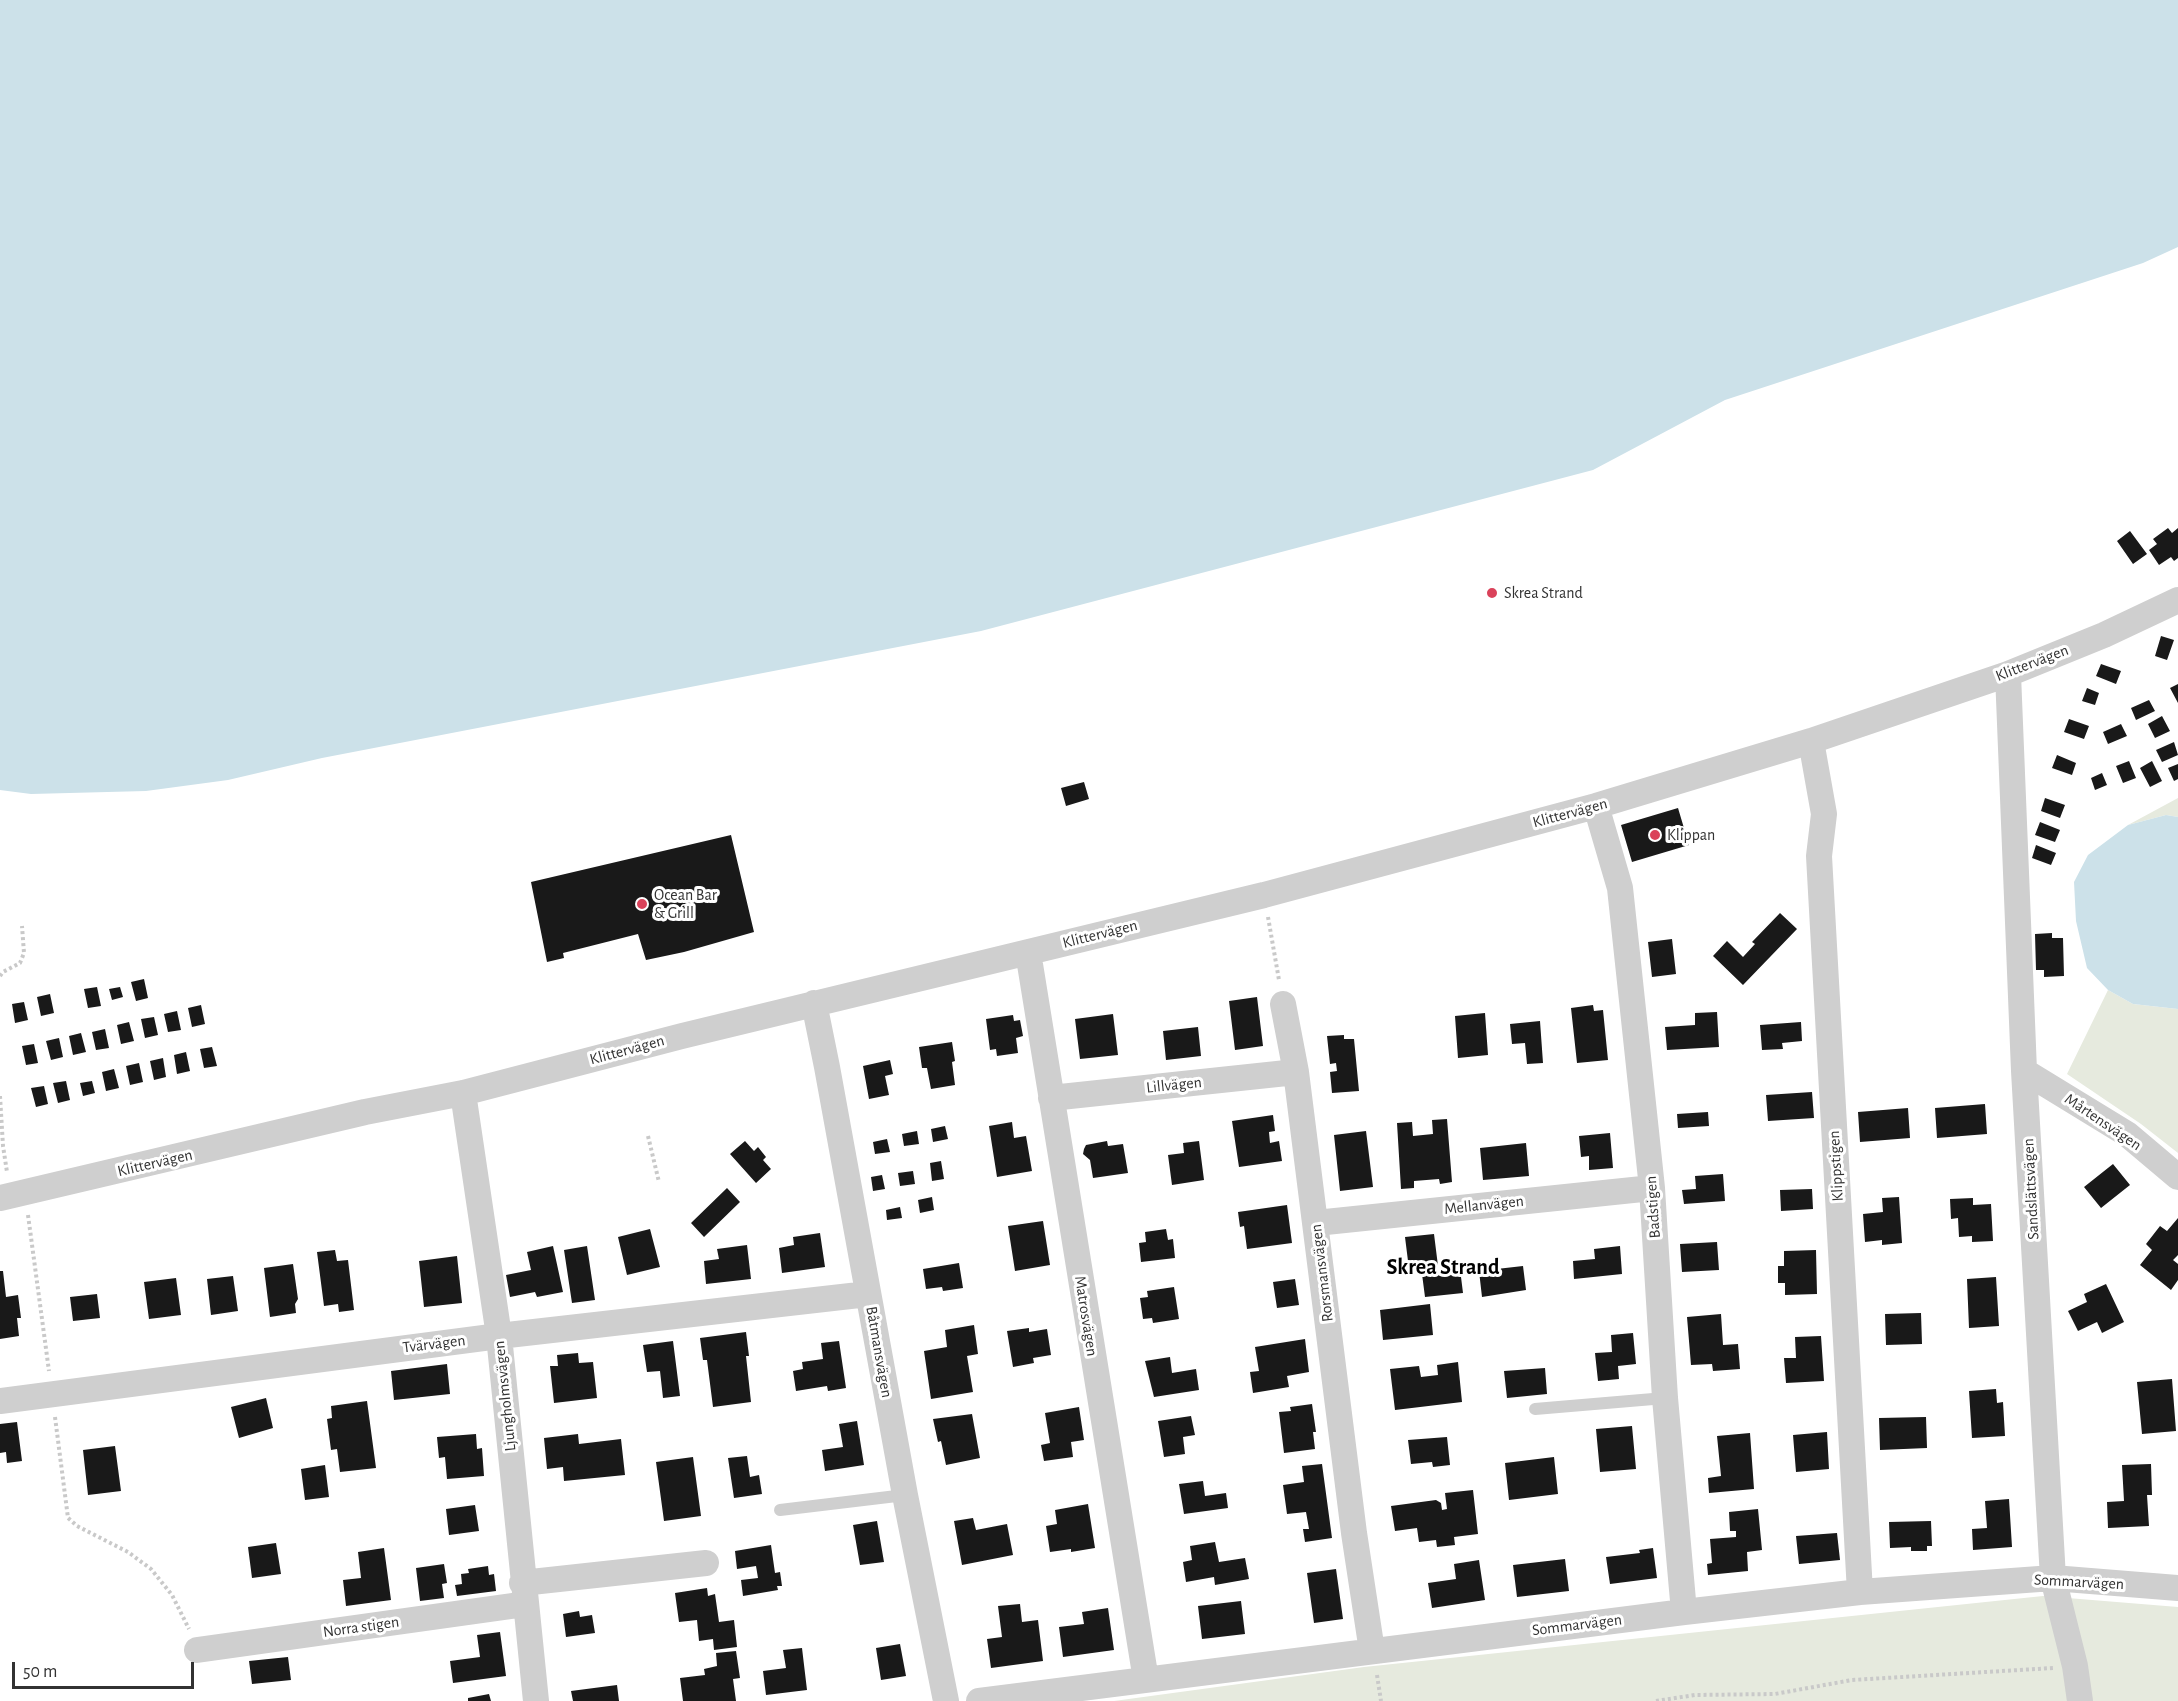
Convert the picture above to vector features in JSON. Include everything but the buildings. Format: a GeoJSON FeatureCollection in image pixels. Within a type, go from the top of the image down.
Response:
{"type":"FeatureCollection","features":[{"type":"Feature","properties":{"kind":"street","name":"Klittervägen"},"geometry":{"type":"LineString","coordinates":[[12,1196],[365,1112],[463,1093],[814,1003],[1264,895],[1596,806],[1811,741],[2008,674],[2104,635],[2178,600]]}},
{"type":"Feature","properties":{"kind":"street","name":"Sandslättsvägen"},"geometry":{"type":"LineString","coordinates":[[2008,674],[2024,1071],[2053,1578],[2075,1666],[2080,1701]]}},
{"type":"Feature","properties":{"kind":"street","name":"Klippstigen"},"geometry":{"type":"LineString","coordinates":[[1811,741],[1824,814],[1819,856],[1860,1592]]}},
{"type":"Feature","properties":{"kind":"street","name":"Badstigen"},"geometry":{"type":"LineString","coordinates":[[1596,806],[1620,888],[1652,1188],[1665,1398],[1684,1612]]}},
{"type":"Feature","properties":{"kind":"street","name":"Matrosvägen"},"geometry":{"type":"LineString","coordinates":[[1028,952],[1146,1680]]}},
{"type":"Feature","properties":{"kind":"street","name":"Båtmansvägen"},"geometry":{"type":"LineString","coordinates":[[814,1003],[905,1495],[946,1701]]}},
{"type":"Feature","properties":{"kind":"street","name":"Rorsmansvägen"},"geometry":{"type":"LineString","coordinates":[[1283,1004],[1296,1072],[1354,1533],[1372,1651]]}},
{"type":"Feature","properties":{"kind":"street","name":"Mårtensvägen"},"geometry":{"type":"LineString","coordinates":[[2024,1071],[2127,1134],[2178,1177]]}},
{"type":"Feature","properties":{"kind":"street","name":"Lillvägen"},"geometry":{"type":"LineString","coordinates":[[1051,1098],[1296,1072]]}},
{"type":"Feature","properties":{"kind":"street","name":"Ljungholmsvägen"},"geometry":{"type":"LineString","coordinates":[[463,1093],[499,1336],[536,1701]]}},
{"type":"Feature","properties":{"kind":"street","name":"Mellanvägen"},"geometry":{"type":"LineString","coordinates":[[1316,1222],[1652,1188]]}},
{"type":"Feature","properties":{"kind":"street","name":"Tvärvägen"},"geometry":{"type":"LineString","coordinates":[[0,1401],[499,1336],[868,1294]]}},
{"type":"Feature","properties":{"kind":"street","name":"Norra stigen"},"geometry":{"type":"LineString","coordinates":[[196,1650],[706,1563]]}},
{"type":"Feature","properties":{"kind":"street","name":"Sommarvägen"},"geometry":{"type":"LineString","coordinates":[[979,1701],[1860,1592],[2053,1578],[2178,1588]]}},
{"type":"Feature","properties":{"kind":"lane"},"geometry":{"type":"LineString","coordinates":[[1535,1408],[1665,1398]]}},
{"type":"Feature","properties":{"kind":"lane"},"geometry":{"type":"LineString","coordinates":[[780,1510],[905,1495]]}},
{"type":"Feature","properties":{"kind":"path"},"geometry":{"type":"LineString","coordinates":[[1264,895],[1283,1004]]}},
{"type":"Feature","properties":{"kind":"path"},"geometry":{"type":"LineString","coordinates":[[0,976],[20,963],[24,953],[21,926]]}},
{"type":"Feature","properties":{"kind":"path"},"geometry":{"type":"LineString","coordinates":[[0,1096],[3,1146],[52,1394],[68,1518],[77,1526],[128,1552],[162,1580],[181,1610],[196,1650]]}},
{"type":"Feature","properties":{"kind":"path"},"geometry":{"type":"LineString","coordinates":[[648,1136],[659,1182]]}},
{"type":"Feature","properties":{"kind":"path"},"geometry":{"type":"LineString","coordinates":[[1656,1701],[1695,1695],[1775,1694],[1852,1680],[2075,1666]]}},
{"type":"Feature","properties":{"kind":"shaded area"},"geometry":{"type":"Polygon","coordinates":[[[2178,798],[2178,817],[2166,815],[2128,825],[2178,798]]]}},
{"type":"Feature","properties":{"kind":"shaded area"},"geometry":{"type":"Polygon","coordinates":[[[2108,990],[2133,1004],[2178,1009],[2178,1153],[2141,1124],[2067,1074],[2108,990]]]}},
{"type":"Feature","properties":{"kind":"shaded area"},"geometry":{"type":"Polygon","coordinates":[[[2043,1596],[2178,1607],[2178,1701],[1114,1701],[1364,1667],[2043,1596]]]}},
{"type":"Feature","properties":{"kind":"water"},"geometry":{"type":"Polygon","coordinates":[[[0,0],[2178,0],[2178,247],[2143,263],[1725,400],[1593,470],[981,631],[322,758],[228,780],[146,791],[31,794],[0,790],[0,0]]]}},
{"type":"Feature","properties":{"kind":"water"},"geometry":{"type":"Polygon","coordinates":[[[2166,815],[2178,817],[2178,1009],[2133,1004],[2108,990],[2087,968],[2076,921],[2074,882],[2088,855],[2128,825],[2166,815]]]}},
{"type":"Feature","properties":{"kind":"place","name":"Skrea Strand"},"geometry":{"type":"Point","coordinates":[1492,593]}},
{"type":"Feature","properties":{"kind":"place","name":"Klippan"},"geometry":{"type":"Point","coordinates":[1655,835]}},
{"type":"Feature","properties":{"kind":"place","name":"Ocean Bar & Grill"},"geometry":{"type":"Point","coordinates":[642,904]}},
{"type":"Feature","properties":{"kind":"district","name":"Skrea Strand"},"geometry":{"type":"Point","coordinates":[1443,1267]}}]}
